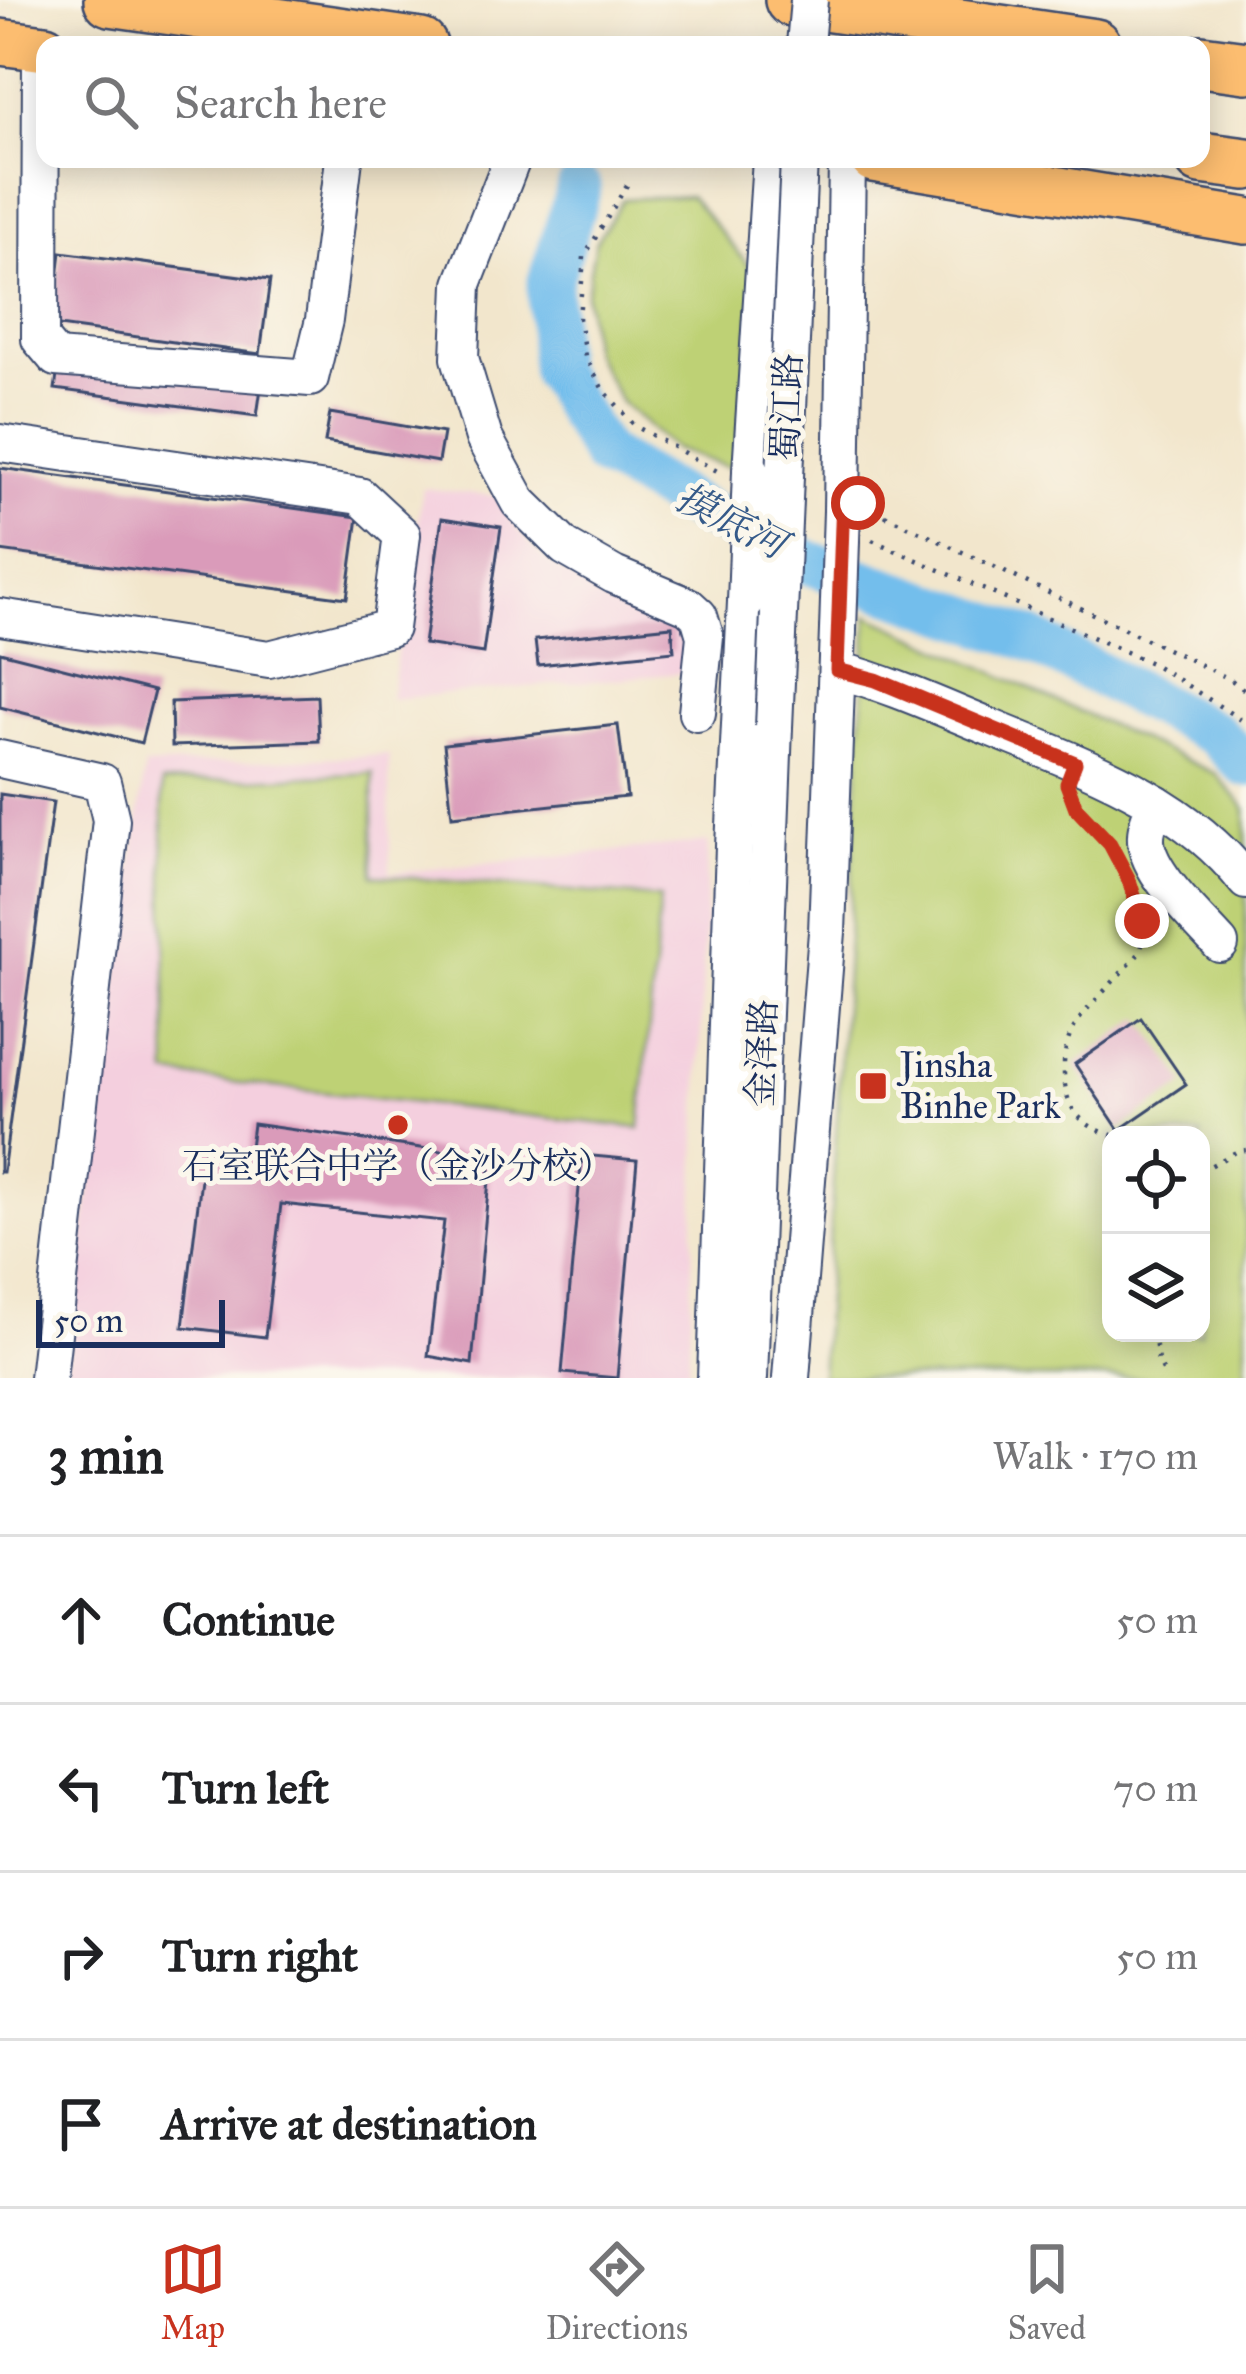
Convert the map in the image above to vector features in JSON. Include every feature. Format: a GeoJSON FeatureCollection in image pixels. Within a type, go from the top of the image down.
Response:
{"type":"FeatureCollection","features":[{"type":"Feature","properties":{"kind":"highway"},"geometry":{"type":"LineString","coordinates":[[110,0],[359,36]]}},
{"type":"Feature","properties":{"kind":"highway"},"geometry":{"type":"LineString","coordinates":[[790,0],[1034,36]]}},
{"type":"Feature","properties":{"kind":"highway"},"geometry":{"type":"LineString","coordinates":[[1210,62],[1246,67]]}},
{"type":"Feature","properties":{"kind":"highway"},"geometry":{"type":"LineString","coordinates":[[1210,159],[1246,164]]}},
{"type":"Feature","properties":{"kind":"main road"},"geometry":{"type":"LineString","coordinates":[[928,168],[1246,220]]}},
{"type":"Feature","properties":{"kind":"street"},"geometry":{"type":"LineString","coordinates":[[806,36],[809,0]]}},
{"type":"Feature","properties":{"kind":"street"},"geometry":{"type":"LineString","coordinates":[[29,46],[40,339],[56,358],[310,378],[324,320],[343,168]]}},
{"type":"Feature","properties":{"kind":"street"},"geometry":{"type":"LineString","coordinates":[[508,168],[463,284],[460,358],[484,438],[520,502],[565,547],[688,606],[698,616],[705,636],[697,713]]}},
{"type":"Feature","properties":{"kind":"street"},"geometry":{"type":"LineString","coordinates":[[716,1378],[734,846],[770,168]]}},
{"type":"Feature","properties":{"kind":"street","name":"蜀江路"},"geometry":{"type":"LineString","coordinates":[[774,727],[799,168]]}},
{"type":"Feature","properties":{"kind":"street"},"geometry":{"type":"LineString","coordinates":[[790,1378],[827,932],[848,168]]}},
{"type":"Feature","properties":{"kind":"street"},"geometry":{"type":"LineString","coordinates":[[0,443],[360,496],[403,535],[390,628],[269,659],[0,616]]}},
{"type":"Feature","properties":{"kind":"street"},"geometry":{"type":"LineString","coordinates":[[837,670],[876,680],[1075,763],[1156,803],[1187,821],[1246,881]]}},
{"type":"Feature","properties":{"kind":"street","name":"金泽路"},"geometry":{"type":"LineString","coordinates":[[749,1378],[774,727]]}},
{"type":"Feature","properties":{"kind":"street"},"geometry":{"type":"LineString","coordinates":[[0,759],[102,782],[112,820],[48,1378]]}},
{"type":"Feature","properties":{"kind":"street"},"geometry":{"type":"LineString","coordinates":[[1156,803],[1146,843],[1154,868],[1220,944]]}},
{"type":"Feature","properties":{"kind":"path"},"geometry":{"type":"LineString","coordinates":[[842,504],[1230,679],[1246,691]]}},
{"type":"Feature","properties":{"kind":"path"},"geometry":{"type":"LineString","coordinates":[[1075,763],[1067,784],[1076,808],[1110,844],[1119,862]]}},
{"type":"Feature","properties":{"kind":"path"},"geometry":{"type":"LineString","coordinates":[[1102,1132],[1074,1113],[1066,1092],[1062,1053],[1072,1028],[1140,952],[1142,921],[1129,880]]}},
{"type":"Feature","properties":{"kind":"path"},"geometry":{"type":"LineString","coordinates":[[1210,1166],[1246,1150]]}},
{"type":"Feature","properties":{"kind":"path"},"geometry":{"type":"LineString","coordinates":[[1155,1342],[1167,1378]]}},
{"type":"Feature","properties":{"kind":"shaded area"},"geometry":{"type":"Polygon","coordinates":[[[423,488],[496,496],[543,558],[589,589],[686,631],[684,673],[390,699],[423,488]]]}},
{"type":"Feature","properties":{"kind":"shaded area","name":"石室联合中学（金沙分校）"},"geometry":{"type":"Polygon","coordinates":[[[389,755],[390,873],[708,842],[688,1378],[65,1378],[145,766],[389,755]]]}},
{"type":"Feature","properties":{"kind":"green space"},"geometry":{"type":"Polygon","coordinates":[[[690,196],[756,274],[736,470],[674,449],[621,402],[592,351],[586,295],[595,243],[623,199],[690,196]]]}},
{"type":"Feature","properties":{"kind":"green space"},"geometry":{"type":"Polygon","coordinates":[[[868,615],[1216,774],[1246,809],[1246,1378],[821,1378],[868,615]]]}},
{"type":"Feature","properties":{"kind":"green space"},"geometry":{"type":"Polygon","coordinates":[[[373,773],[373,875],[660,898],[640,1128],[168,1075],[162,783],[373,773]]]}},
{"type":"Feature","properties":{"kind":"building"},"geometry":{"type":"Polygon","coordinates":[[[61,252],[270,280],[260,354],[52,325],[61,252]]]}},
{"type":"Feature","properties":{"kind":"building"},"geometry":{"type":"Polygon","coordinates":[[[59,362],[261,388],[257,416],[55,389],[59,362]]]}},
{"type":"Feature","properties":{"kind":"building"},"geometry":{"type":"Polygon","coordinates":[[[330,413],[443,433],[438,462],[325,442],[330,413]]]}},
{"type":"Feature","properties":{"kind":"building"},"geometry":{"type":"Polygon","coordinates":[[[0,468],[358,517],[347,598],[0,551],[0,468]]]}},
{"type":"Feature","properties":{"kind":"building"},"geometry":{"type":"Polygon","coordinates":[[[442,518],[501,527],[483,653],[424,644],[442,518]]]}},
{"type":"Feature","properties":{"kind":"building"},"geometry":{"type":"Polygon","coordinates":[[[672,626],[674,651],[538,665],[535,640],[672,626]]]}},
{"type":"Feature","properties":{"kind":"building"},"geometry":{"type":"Polygon","coordinates":[[[0,652],[154,691],[141,743],[0,707],[0,652]]]}},
{"type":"Feature","properties":{"kind":"building"},"geometry":{"type":"Polygon","coordinates":[[[317,696],[319,741],[172,746],[171,702],[317,696]]]}},
{"type":"Feature","properties":{"kind":"building"},"geometry":{"type":"Polygon","coordinates":[[[618,725],[627,797],[452,816],[444,744],[618,725]]]}},
{"type":"Feature","properties":{"kind":"building"},"geometry":{"type":"Polygon","coordinates":[[[0,794],[53,802],[3,1172],[0,1172],[0,794]]]}},
{"type":"Feature","properties":{"kind":"building"},"geometry":{"type":"Polygon","coordinates":[[[1141,1018],[1186,1084],[1125,1126],[1116,1126],[1075,1064],[1141,1018]]]}},
{"type":"Feature","properties":{"kind":"building"},"geometry":{"type":"Polygon","coordinates":[[[253,1124],[491,1158],[472,1364],[428,1356],[444,1221],[281,1204],[265,1337],[183,1327],[205,1146],[249,1155],[253,1124]]]}},
{"type":"Feature","properties":{"kind":"building"},"geometry":{"type":"Polygon","coordinates":[[[582,1155],[637,1160],[617,1378],[562,1373],[582,1155]]]}},
{"type":"Feature","properties":{"kind":"waterway","name":"摸底河"},"geometry":{"type":"LineString","coordinates":[[579,188],[549,285],[553,370],[603,455],[702,511],[810,563],[1030,639],[1215,734],[1246,765]]}},
{"type":"Feature","properties":{"kind":"place","name":"Jinsha Binhe Park"},"geometry":{"type":"Point","coordinates":[873,1086]}},
{"type":"Feature","properties":{"kind":"place","name":"石室联合中学（金沙分校）"},"geometry":{"type":"Point","coordinates":[398,1125]}},
{"type":"Feature","properties":{"kind":"route"},"geometry":{"type":"LineString","coordinates":[[858,503],[843,496],[837,670],[876,680],[1075,763],[1067,784],[1076,808],[1110,844],[1129,880],[1142,921]]}}]}
